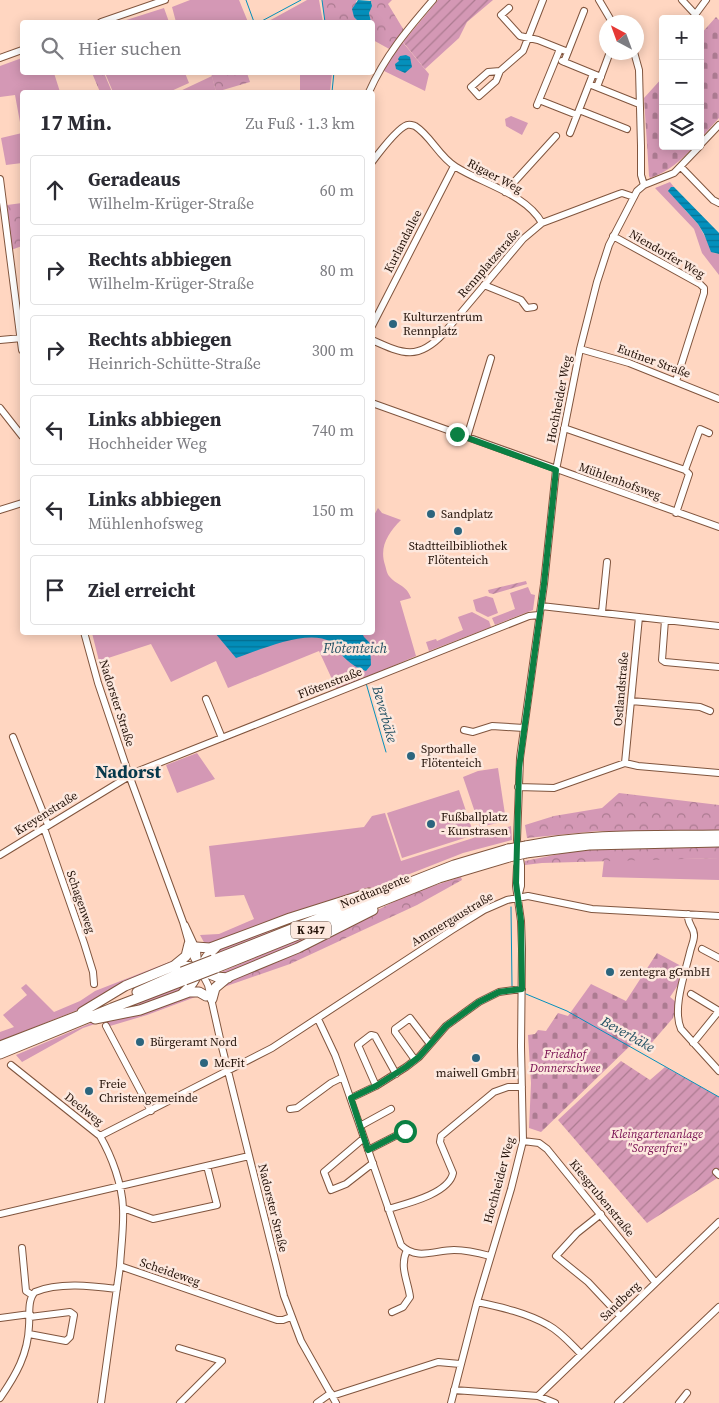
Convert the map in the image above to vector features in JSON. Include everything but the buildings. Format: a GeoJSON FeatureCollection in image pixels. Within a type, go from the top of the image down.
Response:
{"type":"FeatureCollection","features":[{"type":"Feature","properties":{"kind":"highway","name":"Nordtangente"},"geometry":{"type":"LineString","coordinates":[[0,1054],[70,1022],[214,964],[465,869],[518,852],[563,840],[603,837],[719,836]]}},
{"type":"Feature","properties":{"kind":"highway","name":"Nordtangente"},"geometry":{"type":"LineString","coordinates":[[214,964],[388,890],[454,865],[518,852],[589,845],[719,842]]}},
{"type":"Feature","properties":{"kind":"highway","name":"K 347"},"geometry":{"type":"LineString","coordinates":[[192,945],[204,948],[220,945],[342,901],[375,891],[388,890]]}},
{"type":"Feature","properties":{"kind":"highway","name":"K 347"},"geometry":{"type":"LineString","coordinates":[[209,998],[215,988],[228,978],[315,940],[395,900],[405,892]]}},
{"type":"Feature","properties":{"kind":"highway"},"geometry":{"type":"LineString","coordinates":[[70,1022],[125,986],[184,959],[192,945]]}},
{"type":"Feature","properties":{"kind":"highway","name":"K 347"},"geometry":{"type":"LineString","coordinates":[[200,970],[207,955],[220,945]]}},
{"type":"Feature","properties":{"kind":"highway"},"geometry":{"type":"LineString","coordinates":[[171,966],[182,965],[217,977],[228,978]]}},
{"type":"Feature","properties":{"kind":"highway"},"geometry":{"type":"LineString","coordinates":[[178,996],[192,984],[200,970]]}},
{"type":"Feature","properties":{"kind":"highway"},"geometry":{"type":"LineString","coordinates":[[70,1022],[129,1013],[195,991],[209,998]]}},
{"type":"Feature","properties":{"kind":"highway","name":"Nordtangente"},"geometry":{"type":"LineString","coordinates":[[0,1046],[70,1022]]}},
{"type":"Feature","properties":{"kind":"street"},"geometry":{"type":"LineString","coordinates":[[107,20],[165,0]]}},
{"type":"Feature","properties":{"kind":"street"},"geometry":{"type":"LineString","coordinates":[[370,90],[380,68],[392,50],[433,0]]}},
{"type":"Feature","properties":{"kind":"street"},"geometry":{"type":"LineString","coordinates":[[500,70],[488,72],[471,87],[479,96],[496,82],[500,70],[522,51],[542,0]]}},
{"type":"Feature","properties":{"kind":"street"},"geometry":{"type":"LineString","coordinates":[[599,0],[608,15]]}},
{"type":"Feature","properties":{"kind":"street"},"geometry":{"type":"LineString","coordinates":[[683,0],[693,15]]}},
{"type":"Feature","properties":{"kind":"street"},"geometry":{"type":"LineString","coordinates":[[695,15],[706,0]]}},
{"type":"Feature","properties":{"kind":"street"},"geometry":{"type":"LineString","coordinates":[[509,8],[501,15],[520,36],[538,40],[568,52]]}},
{"type":"Feature","properties":{"kind":"street"},"geometry":{"type":"LineString","coordinates":[[564,62],[584,11]]}},
{"type":"Feature","properties":{"kind":"street"},"geometry":{"type":"LineString","coordinates":[[560,49],[538,102],[578,112],[627,129]]}},
{"type":"Feature","properties":{"kind":"street"},"geometry":{"type":"LineString","coordinates":[[0,58],[20,51]]}},
{"type":"Feature","properties":{"kind":"street"},"geometry":{"type":"LineString","coordinates":[[556,59],[601,77]]}},
{"type":"Feature","properties":{"kind":"street"},"geometry":{"type":"LineString","coordinates":[[597,87],[607,60]]}},
{"type":"Feature","properties":{"kind":"street"},"geometry":{"type":"LineString","coordinates":[[636,60],[639,70],[642,146],[641,175],[644,186],[666,177],[681,167],[696,150]]}},
{"type":"Feature","properties":{"kind":"street"},"geometry":{"type":"LineString","coordinates":[[570,133],[593,74]]}},
{"type":"Feature","properties":{"kind":"street"},"geometry":{"type":"LineString","coordinates":[[589,84],[639,104]]}},
{"type":"Feature","properties":{"kind":"street","name":"Rigaer Weg"},"geometry":{"type":"LineString","coordinates":[[375,158],[385,146],[409,124],[420,129],[454,166],[505,192],[531,208],[542,223]]}},
{"type":"Feature","properties":{"kind":"street"},"geometry":{"type":"LineString","coordinates":[[704,142],[719,125]]}},
{"type":"Feature","properties":{"kind":"street"},"geometry":{"type":"LineString","coordinates":[[505,192],[556,136]]}},
{"type":"Feature","properties":{"kind":"street","name":"Kurlandallee"},"geometry":{"type":"LineString","coordinates":[[375,320],[454,166]]}},
{"type":"Feature","properties":{"kind":"street"},"geometry":{"type":"LineString","coordinates":[[681,167],[713,200],[719,203]]}},
{"type":"Feature","properties":{"kind":"street"},"geometry":{"type":"LineString","coordinates":[[0,178],[20,323]]}},
{"type":"Feature","properties":{"kind":"street","name":"Hochheider Weg"},"geometry":{"type":"LineString","coordinates":[[451,1403],[477,1302],[523,1142],[521,921],[518,896],[521,886],[521,865],[518,852],[518,787],[556,470],[580,349],[603,260],[613,236],[637,191],[644,186]]}},
{"type":"Feature","properties":{"kind":"street","name":"Rennplatzstraße"},"geometry":{"type":"LineString","coordinates":[[375,341],[402,352],[417,351],[429,346],[444,333],[524,239],[542,223],[618,194],[622,193],[634,197]]}},
{"type":"Feature","properties":{"kind":"street","name":"Niendorfer Weg"},"geometry":{"type":"LineString","coordinates":[[613,236],[704,288],[676,381]]}},
{"type":"Feature","properties":{"kind":"street"},"geometry":{"type":"LineString","coordinates":[[484,285],[521,300],[527,308],[534,307]]}},
{"type":"Feature","properties":{"kind":"street"},"geometry":{"type":"LineString","coordinates":[[0,340],[20,338]]}},
{"type":"Feature","properties":{"kind":"street","name":"Eutiner Straße"},"geometry":{"type":"LineString","coordinates":[[580,349],[623,361],[719,399]]}},
{"type":"Feature","properties":{"kind":"street"},"geometry":{"type":"LineString","coordinates":[[467,437],[492,358]]}},
{"type":"Feature","properties":{"kind":"street","name":"Mühlenhofsweg"},"geometry":{"type":"LineString","coordinates":[[375,404],[719,528]]}},
{"type":"Feature","properties":{"kind":"street"},"geometry":{"type":"LineString","coordinates":[[0,408],[20,433]]}},
{"type":"Feature","properties":{"kind":"street"},"geometry":{"type":"LineString","coordinates":[[564,428],[685,470],[689,474],[676,512]]}},
{"type":"Feature","properties":{"kind":"street"},"geometry":{"type":"LineString","coordinates":[[685,470],[700,430],[709,433]]}},
{"type":"Feature","properties":{"kind":"street"},"geometry":{"type":"LineString","coordinates":[[0,510],[20,504]]}},
{"type":"Feature","properties":{"kind":"street"},"geometry":{"type":"LineString","coordinates":[[602,612],[607,562]]}},
{"type":"Feature","properties":{"kind":"street"},"geometry":{"type":"LineString","coordinates":[[540,606],[719,626]]}},
{"type":"Feature","properties":{"kind":"street","name":"Flötenstraße"},"geometry":{"type":"LineString","coordinates":[[129,775],[529,616],[539,615]]}},
{"type":"Feature","properties":{"kind":"street","name":"Ostlandstraße"},"geometry":{"type":"LineString","coordinates":[[625,763],[639,617]]}},
{"type":"Feature","properties":{"kind":"street"},"geometry":{"type":"LineString","coordinates":[[665,620],[662,660],[665,662],[719,667]]}},
{"type":"Feature","properties":{"kind":"street","name":"Nadorster Straße"},"geometry":{"type":"LineString","coordinates":[[85,635],[98,683],[129,775],[192,945],[213,1010],[278,1274],[291,1317],[308,1354],[336,1403]]}},
{"type":"Feature","properties":{"kind":"street"},"geometry":{"type":"LineString","coordinates":[[206,700],[222,738]]}},
{"type":"Feature","properties":{"kind":"street"},"geometry":{"type":"LineString","coordinates":[[631,701],[700,707],[710,711]]}},
{"type":"Feature","properties":{"kind":"street"},"geometry":{"type":"LineString","coordinates":[[464,730],[473,732],[492,726],[524,728]]}},
{"type":"Feature","properties":{"kind":"street","name":"Schagenweg"},"geometry":{"type":"LineString","coordinates":[[13,737],[46,826],[93,972],[94,984]]}},
{"type":"Feature","properties":{"kind":"street"},"geometry":{"type":"LineString","coordinates":[[518,787],[554,788],[625,763],[638,766],[719,773]]}},
{"type":"Feature","properties":{"kind":"street","name":"Kreyenstraße"},"geometry":{"type":"LineString","coordinates":[[0,855],[129,775]]}},
{"type":"Feature","properties":{"kind":"street","name":"Ammergaustraße"},"geometry":{"type":"LineString","coordinates":[[100,1136],[272,1048],[484,910],[518,896],[541,897],[592,909],[719,916]]}},
{"type":"Feature","properties":{"kind":"street"},"geometry":{"type":"LineString","coordinates":[[688,914],[687,921],[694,936],[677,1014],[681,1029],[719,1071]]}},
{"type":"Feature","properties":{"kind":"street"},"geometry":{"type":"LineString","coordinates":[[702,949],[719,958]]}},
{"type":"Feature","properties":{"kind":"street"},"geometry":{"type":"LineString","coordinates":[[351,1098],[376,1086],[415,1060],[446,1026],[479,1002],[499,992],[522,989]]}},
{"type":"Feature","properties":{"kind":"street"},"geometry":{"type":"LineString","coordinates":[[691,994],[719,1011],[693,1043]]}},
{"type":"Feature","properties":{"kind":"street"},"geometry":{"type":"LineString","coordinates":[[318,1018],[344,1077],[401,1245],[407,1250],[418,1254],[456,1250],[490,1256]]}},
{"type":"Feature","properties":{"kind":"street"},"geometry":{"type":"LineString","coordinates":[[415,1060],[395,1032],[396,1029],[410,1018],[430,1044]]}},
{"type":"Feature","properties":{"kind":"street"},"geometry":{"type":"LineString","coordinates":[[106,1026],[151,1111]]}},
{"type":"Feature","properties":{"kind":"street"},"geometry":{"type":"LineString","coordinates":[[376,1086],[358,1045],[371,1035],[375,1036],[396,1074]]}},
{"type":"Feature","properties":{"kind":"street","name":"Deelweg"},"geometry":{"type":"LineString","coordinates":[[11,1065],[100,1136],[110,1154],[120,1186]]}},
{"type":"Feature","properties":{"kind":"street"},"geometry":{"type":"LineString","coordinates":[[290,1110],[297,1108],[331,1083],[344,1077]]}},
{"type":"Feature","properties":{"kind":"street"},"geometry":{"type":"LineString","coordinates":[[388,1209],[426,1198],[452,1178],[454,1173],[440,1142],[441,1136],[494,1092],[508,1087],[522,1087]]}},
{"type":"Feature","properties":{"kind":"street"},"geometry":{"type":"LineString","coordinates":[[360,1126],[391,1109]]}},
{"type":"Feature","properties":{"kind":"street"},"geometry":{"type":"LineString","coordinates":[[368,1150],[405,1131]]}},
{"type":"Feature","properties":{"kind":"street"},"geometry":{"type":"LineString","coordinates":[[364,1138],[324,1172],[331,1190],[346,1184],[373,1163]]}},
{"type":"Feature","properties":{"kind":"street","name":"Kiesgrubenstraße"},"geometry":{"type":"LineString","coordinates":[[523,1142],[542,1144],[655,1282]]}},
{"type":"Feature","properties":{"kind":"street"},"geometry":{"type":"LineString","coordinates":[[0,1214],[249,1156]]}},
{"type":"Feature","properties":{"kind":"street"},"geometry":{"type":"LineString","coordinates":[[123,1208],[153,1219],[216,1205],[207,1166]]}},
{"type":"Feature","properties":{"kind":"street","name":"Scheideweg"},"geometry":{"type":"LineString","coordinates":[[120,1186],[123,1208],[120,1266],[277,1320],[291,1317]]}},
{"type":"Feature","properties":{"kind":"street"},"geometry":{"type":"LineString","coordinates":[[601,1214],[577,1232],[556,1256],[583,1277],[620,1316]]}},
{"type":"Feature","properties":{"kind":"street","name":"Sandberg"},"geometry":{"type":"LineString","coordinates":[[538,1396],[719,1222]]}},
{"type":"Feature","properties":{"kind":"street"},"geometry":{"type":"LineString","coordinates":[[22,1248],[26,1291],[32,1295]]}},
{"type":"Feature","properties":{"kind":"street"},"geometry":{"type":"LineString","coordinates":[[392,1312],[403,1307],[410,1297],[404,1273],[404,1261],[407,1250]]}},
{"type":"Feature","properties":{"kind":"street"},"geometry":{"type":"LineString","coordinates":[[101,1403],[120,1266]]}},
{"type":"Feature","properties":{"kind":"street"},"geometry":{"type":"LineString","coordinates":[[32,1295],[38,1291],[70,1285],[118,1289]]}},
{"type":"Feature","properties":{"kind":"street"},"geometry":{"type":"LineString","coordinates":[[7,1403],[0,1398],[21,1364],[26,1351],[32,1295]]}},
{"type":"Feature","properties":{"kind":"street"},"geometry":{"type":"LineString","coordinates":[[477,1302],[532,1317],[550,1326],[580,1354]]}},
{"type":"Feature","properties":{"kind":"street"},"geometry":{"type":"LineString","coordinates":[[618,1403],[719,1307]]}},
{"type":"Feature","properties":{"kind":"street"},"geometry":{"type":"LineString","coordinates":[[0,1318],[70,1312],[74,1315],[70,1337],[66,1341],[29,1334]]}},
{"type":"Feature","properties":{"kind":"street"},"geometry":{"type":"LineString","coordinates":[[179,1348],[222,1361],[180,1403]]}},
{"type":"Feature","properties":{"kind":"street"},"geometry":{"type":"LineString","coordinates":[[317,1403],[332,1394],[438,1362],[460,1364]]}},
{"type":"Feature","properties":{"kind":"street"},"geometry":{"type":"LineString","coordinates":[[454,1390],[538,1396],[555,1403]]}},
{"type":"Feature","properties":{"kind":"street"},"geometry":{"type":"LineString","coordinates":[[679,1403],[687,1393]]}},
{"type":"Feature","properties":{"kind":"green space"},"geometry":{"type":"Polygon","coordinates":[[[190,0],[239,0],[247,20],[175,20],[172,7],[190,0]]]}},
{"type":"Feature","properties":{"kind":"green space"},"geometry":{"type":"Polygon","coordinates":[[[307,0],[319,0],[323,20],[271,20],[307,0]]]}},
{"type":"Feature","properties":{"kind":"green space"},"geometry":{"type":"Polygon","coordinates":[[[358,0],[356,1],[357,20],[325,20],[322,1],[358,0]]]}},
{"type":"Feature","properties":{"kind":"green space"},"geometry":{"type":"Polygon","coordinates":[[[370,0],[392,0],[388,4],[405,32],[391,50],[375,41],[375,20],[371,20],[369,13],[372,3],[370,0]]]}},
{"type":"Feature","properties":{"kind":"green space"},"geometry":{"type":"Polygon","coordinates":[[[438,0],[493,0],[467,22],[459,38],[425,69],[403,42],[438,0]]]}},
{"type":"Feature","properties":{"kind":"green space"},"geometry":{"type":"Polygon","coordinates":[[[164,8],[168,20],[126,20],[164,8]]]}},
{"type":"Feature","properties":{"kind":"green space"},"geometry":{"type":"Polygon","coordinates":[[[716,17],[719,20],[719,118],[704,135],[704,60],[704,30],[716,17]]]}},
{"type":"Feature","properties":{"kind":"green space"},"geometry":{"type":"Polygon","coordinates":[[[400,39],[429,74],[425,91],[380,69],[400,39]]]}},
{"type":"Feature","properties":{"kind":"green space"},"geometry":{"type":"Polygon","coordinates":[[[20,59],[20,75],[55,75],[59,90],[20,90],[20,122],[15,95],[0,97],[0,66],[20,59]]]}},
{"type":"Feature","properties":{"kind":"green space"},"geometry":{"type":"Polygon","coordinates":[[[93,75],[105,75],[111,90],[99,90],[93,75]]]}},
{"type":"Feature","properties":{"kind":"green space"},"geometry":{"type":"Polygon","coordinates":[[[106,75],[186,75],[189,83],[173,90],[112,90],[106,75]]]}},
{"type":"Feature","properties":{"kind":"green space"},"geometry":{"type":"Polygon","coordinates":[[[212,75],[248,75],[250,82],[223,90],[215,90],[212,75]]]}},
{"type":"Feature","properties":{"kind":"green space"},"geometry":{"type":"Polygon","coordinates":[[[300,75],[332,75],[330,90],[300,90],[300,75]]]}},
{"type":"Feature","properties":{"kind":"green space"},"geometry":{"type":"Polygon","coordinates":[[[212,76],[216,90],[182,90],[212,76]]]}},
{"type":"Feature","properties":{"kind":"green space"},"geometry":{"type":"Polygon","coordinates":[[[659,81],[659,150],[690,150],[674,165],[650,178],[649,176],[644,98],[659,81]]]}},
{"type":"Feature","properties":{"kind":"green space"},"geometry":{"type":"Polygon","coordinates":[[[511,116],[528,123],[522,135],[506,126],[505,119],[511,116]]]}},
{"type":"Feature","properties":{"kind":"green space"},"geometry":{"type":"Polygon","coordinates":[[[20,133],[20,163],[6,165],[1,138],[20,133]]]}},
{"type":"Feature","properties":{"kind":"green space"},"geometry":{"type":"Polygon","coordinates":[[[670,182],[685,210],[698,224],[714,253],[719,254],[719,275],[702,253],[694,229],[655,188],[670,182]]]}},
{"type":"Feature","properties":{"kind":"green space"},"geometry":{"type":"Polygon","coordinates":[[[20,203],[20,247],[11,250],[7,205],[20,203]]]}},
{"type":"Feature","properties":{"kind":"green space"},"geometry":{"type":"Polygon","coordinates":[[[378,508],[382,513],[401,520],[392,530],[386,541],[383,558],[388,575],[407,590],[411,598],[400,601],[416,656],[337,690],[319,651],[228,688],[216,661],[171,682],[151,644],[99,661],[92,635],[375,635],[375,513],[378,508]]]}},
{"type":"Feature","properties":{"kind":"green space"},"geometry":{"type":"Polygon","coordinates":[[[526,581],[527,584],[493,594],[489,593],[488,590],[526,581]]]}},
{"type":"Feature","properties":{"kind":"green space"},"geometry":{"type":"Polygon","coordinates":[[[528,587],[531,594],[535,595],[533,610],[495,625],[492,618],[515,609],[510,593],[528,587]]]}},
{"type":"Feature","properties":{"kind":"green space"},"geometry":{"type":"Polygon","coordinates":[[[486,596],[493,598],[498,613],[488,617],[476,611],[473,600],[486,596]]]}},
{"type":"Feature","properties":{"kind":"green space"},"geometry":{"type":"Polygon","coordinates":[[[472,612],[489,621],[491,627],[429,651],[426,642],[436,639],[437,641],[463,630],[458,617],[472,612]]]}},
{"type":"Feature","properties":{"kind":"green space"},"geometry":{"type":"Polygon","coordinates":[[[197,753],[215,779],[177,793],[166,765],[197,753]]]}},
{"type":"Feature","properties":{"kind":"green space"},"geometry":{"type":"Polygon","coordinates":[[[498,768],[506,821],[480,827],[463,777],[478,771],[498,768]]]}},
{"type":"Feature","properties":{"kind":"green space","name":"Fußballplatz - Kunstrasen"},"geometry":{"type":"Polygon","coordinates":[[[459,790],[474,835],[402,858],[387,813],[459,790]]]}},
{"type":"Feature","properties":{"kind":"green space"},"geometry":{"type":"Polygon","coordinates":[[[619,793],[719,805],[719,831],[598,831],[527,838],[525,825],[554,816],[602,808],[619,793]]]}},
{"type":"Feature","properties":{"kind":"green space"},"geometry":{"type":"Polygon","coordinates":[[[385,813],[401,861],[511,826],[512,840],[463,853],[384,884],[318,904],[206,946],[200,935],[219,934],[254,919],[244,895],[215,897],[209,846],[364,827],[372,816],[385,813]]]}},
{"type":"Feature","properties":{"kind":"green space"},"geometry":{"type":"Polygon","coordinates":[[[719,847],[719,858],[525,865],[525,861],[574,851],[606,848],[719,847]]]}},
{"type":"Feature","properties":{"kind":"green space"},"geometry":{"type":"Polygon","coordinates":[[[719,858],[719,880],[602,877],[604,860],[719,858]]]}},
{"type":"Feature","properties":{"kind":"green space"},"geometry":{"type":"Polygon","coordinates":[[[461,877],[462,880],[417,905],[290,964],[218,989],[228,980],[257,970],[297,951],[411,893],[461,877]]]}},
{"type":"Feature","properties":{"kind":"green space"},"geometry":{"type":"Polygon","coordinates":[[[347,902],[212,955],[218,950],[288,921],[347,902]]]}},
{"type":"Feature","properties":{"kind":"green space"},"geometry":{"type":"Polygon","coordinates":[[[362,913],[321,934],[227,974],[219,973],[362,913]]]}},
{"type":"Feature","properties":{"kind":"green space","name":"Friedhof Donnerschwee"},"geometry":{"type":"Polygon","coordinates":[[[657,953],[683,967],[680,982],[670,997],[677,1003],[673,1018],[648,1047],[644,1048],[632,1044],[541,1132],[529,1128],[531,1083],[528,1035],[535,1034],[538,1030],[546,1031],[558,1013],[568,1016],[591,984],[626,1001],[657,953]]]}},
{"type":"Feature","properties":{"kind":"green space"},"geometry":{"type":"Polygon","coordinates":[[[182,957],[85,1007],[0,1041],[0,1032],[14,1027],[3,1015],[27,995],[21,988],[26,984],[54,1012],[80,1001],[95,991],[182,957]]]}},
{"type":"Feature","properties":{"kind":"green space"},"geometry":{"type":"Polygon","coordinates":[[[186,985],[170,996],[160,1000],[112,1013],[186,985]]]}},
{"type":"Feature","properties":{"kind":"green space"},"geometry":{"type":"Polygon","coordinates":[[[190,995],[198,996],[147,1015],[110,1026],[101,1022],[83,1028],[22,1062],[16,1055],[91,1023],[190,995]]]}},
{"type":"Feature","properties":{"kind":"green space","name":"Kleingartenanlage \"Sorgenfrei\""},"geometry":{"type":"Polygon","coordinates":[[[621,1061],[650,1080],[665,1067],[719,1097],[719,1177],[647,1223],[558,1120],[621,1061]]]}},
{"type":"Feature","properties":{"kind":"water"},"geometry":{"type":"Polygon","coordinates":[[[358,0],[371,1],[372,6],[369,13],[371,20],[357,20],[352,9],[358,0]]]}},
{"type":"Feature","properties":{"kind":"water"},"geometry":{"type":"Polygon","coordinates":[[[406,55],[410,57],[412,67],[405,73],[396,69],[395,64],[399,61],[400,56],[406,55]]]}},
{"type":"Feature","properties":{"kind":"water"},"geometry":{"type":"Polygon","coordinates":[[[671,187],[674,187],[719,233],[719,254],[711,252],[698,224],[668,191],[671,187]]]}},
{"type":"Feature","properties":{"kind":"water","name":"Flötenteich"},"geometry":{"type":"Polygon","coordinates":[[[217,635],[363,635],[370,643],[371,665],[366,671],[362,670],[347,660],[331,642],[321,638],[310,637],[284,642],[236,658],[217,635]]]}},
{"type":"Feature","properties":{"kind":"waterway","name":"Beverbäke"},"geometry":{"type":"LineString","coordinates":[[246,0],[253,20]]}},
{"type":"Feature","properties":{"kind":"waterway","name":"Beverbäke"},"geometry":{"type":"LineString","coordinates":[[264,20],[301,0]]}},
{"type":"Feature","properties":{"kind":"waterway","name":"Beverbäke"},"geometry":{"type":"LineString","coordinates":[[322,0],[325,20]]}},
{"type":"Feature","properties":{"kind":"waterway","name":"Beverbäke"},"geometry":{"type":"LineString","coordinates":[[332,90],[334,75]]}},
{"type":"Feature","properties":{"kind":"waterway","name":"Beverbäke"},"geometry":{"type":"LineString","coordinates":[[366,683],[386,752]]}},
{"type":"Feature","properties":{"kind":"waterway","name":"Beverbäke"},"geometry":{"type":"LineString","coordinates":[[511,907],[512,986]]}},
{"type":"Feature","properties":{"kind":"waterway","name":"Beverbäke"},"geometry":{"type":"LineString","coordinates":[[526,994],[567,1011],[719,1097]]}},
{"type":"Feature","properties":{"kind":"place","name":"Kulturzentrum Rennplatz"},"geometry":{"type":"Point","coordinates":[393,324]}},
{"type":"Feature","properties":{"kind":"place","name":"Sandplatz"},"geometry":{"type":"Point","coordinates":[431,514]}},
{"type":"Feature","properties":{"kind":"place","name":"Stadtteilbibliothek Flötenteich"},"geometry":{"type":"Point","coordinates":[458,531]}},
{"type":"Feature","properties":{"kind":"place","name":"Sporthalle Flötenteich"},"geometry":{"type":"Point","coordinates":[411,756]}},
{"type":"Feature","properties":{"kind":"place","name":"Fußballplatz - Kunstrasen"},"geometry":{"type":"Point","coordinates":[431,824]}},
{"type":"Feature","properties":{"kind":"place","name":"zentegra gGmbH"},"geometry":{"type":"Point","coordinates":[610,972]}},
{"type":"Feature","properties":{"kind":"place","name":"Bürgeramt Nord"},"geometry":{"type":"Point","coordinates":[140,1042]}},
{"type":"Feature","properties":{"kind":"place","name":"maiwell GmbH"},"geometry":{"type":"Point","coordinates":[476,1058]}},
{"type":"Feature","properties":{"kind":"place","name":"McFit"},"geometry":{"type":"Point","coordinates":[204,1063]}},
{"type":"Feature","properties":{"kind":"place","name":"Freie Christengemeinde"},"geometry":{"type":"Point","coordinates":[89,1091]}},
{"type":"Feature","properties":{"kind":"district","name":"Nadorst"},"geometry":{"type":"Point","coordinates":[128,771]}},
{"type":"Feature","properties":{"kind":"route"},"geometry":{"type":"LineString","coordinates":[[405,1131],[368,1150],[351,1098],[376,1086],[406,1067],[419,1057],[446,1026],[479,1002],[499,992],[522,989],[521,921],[516,883],[519,768],[544,584],[556,470],[457,434]]}}]}
